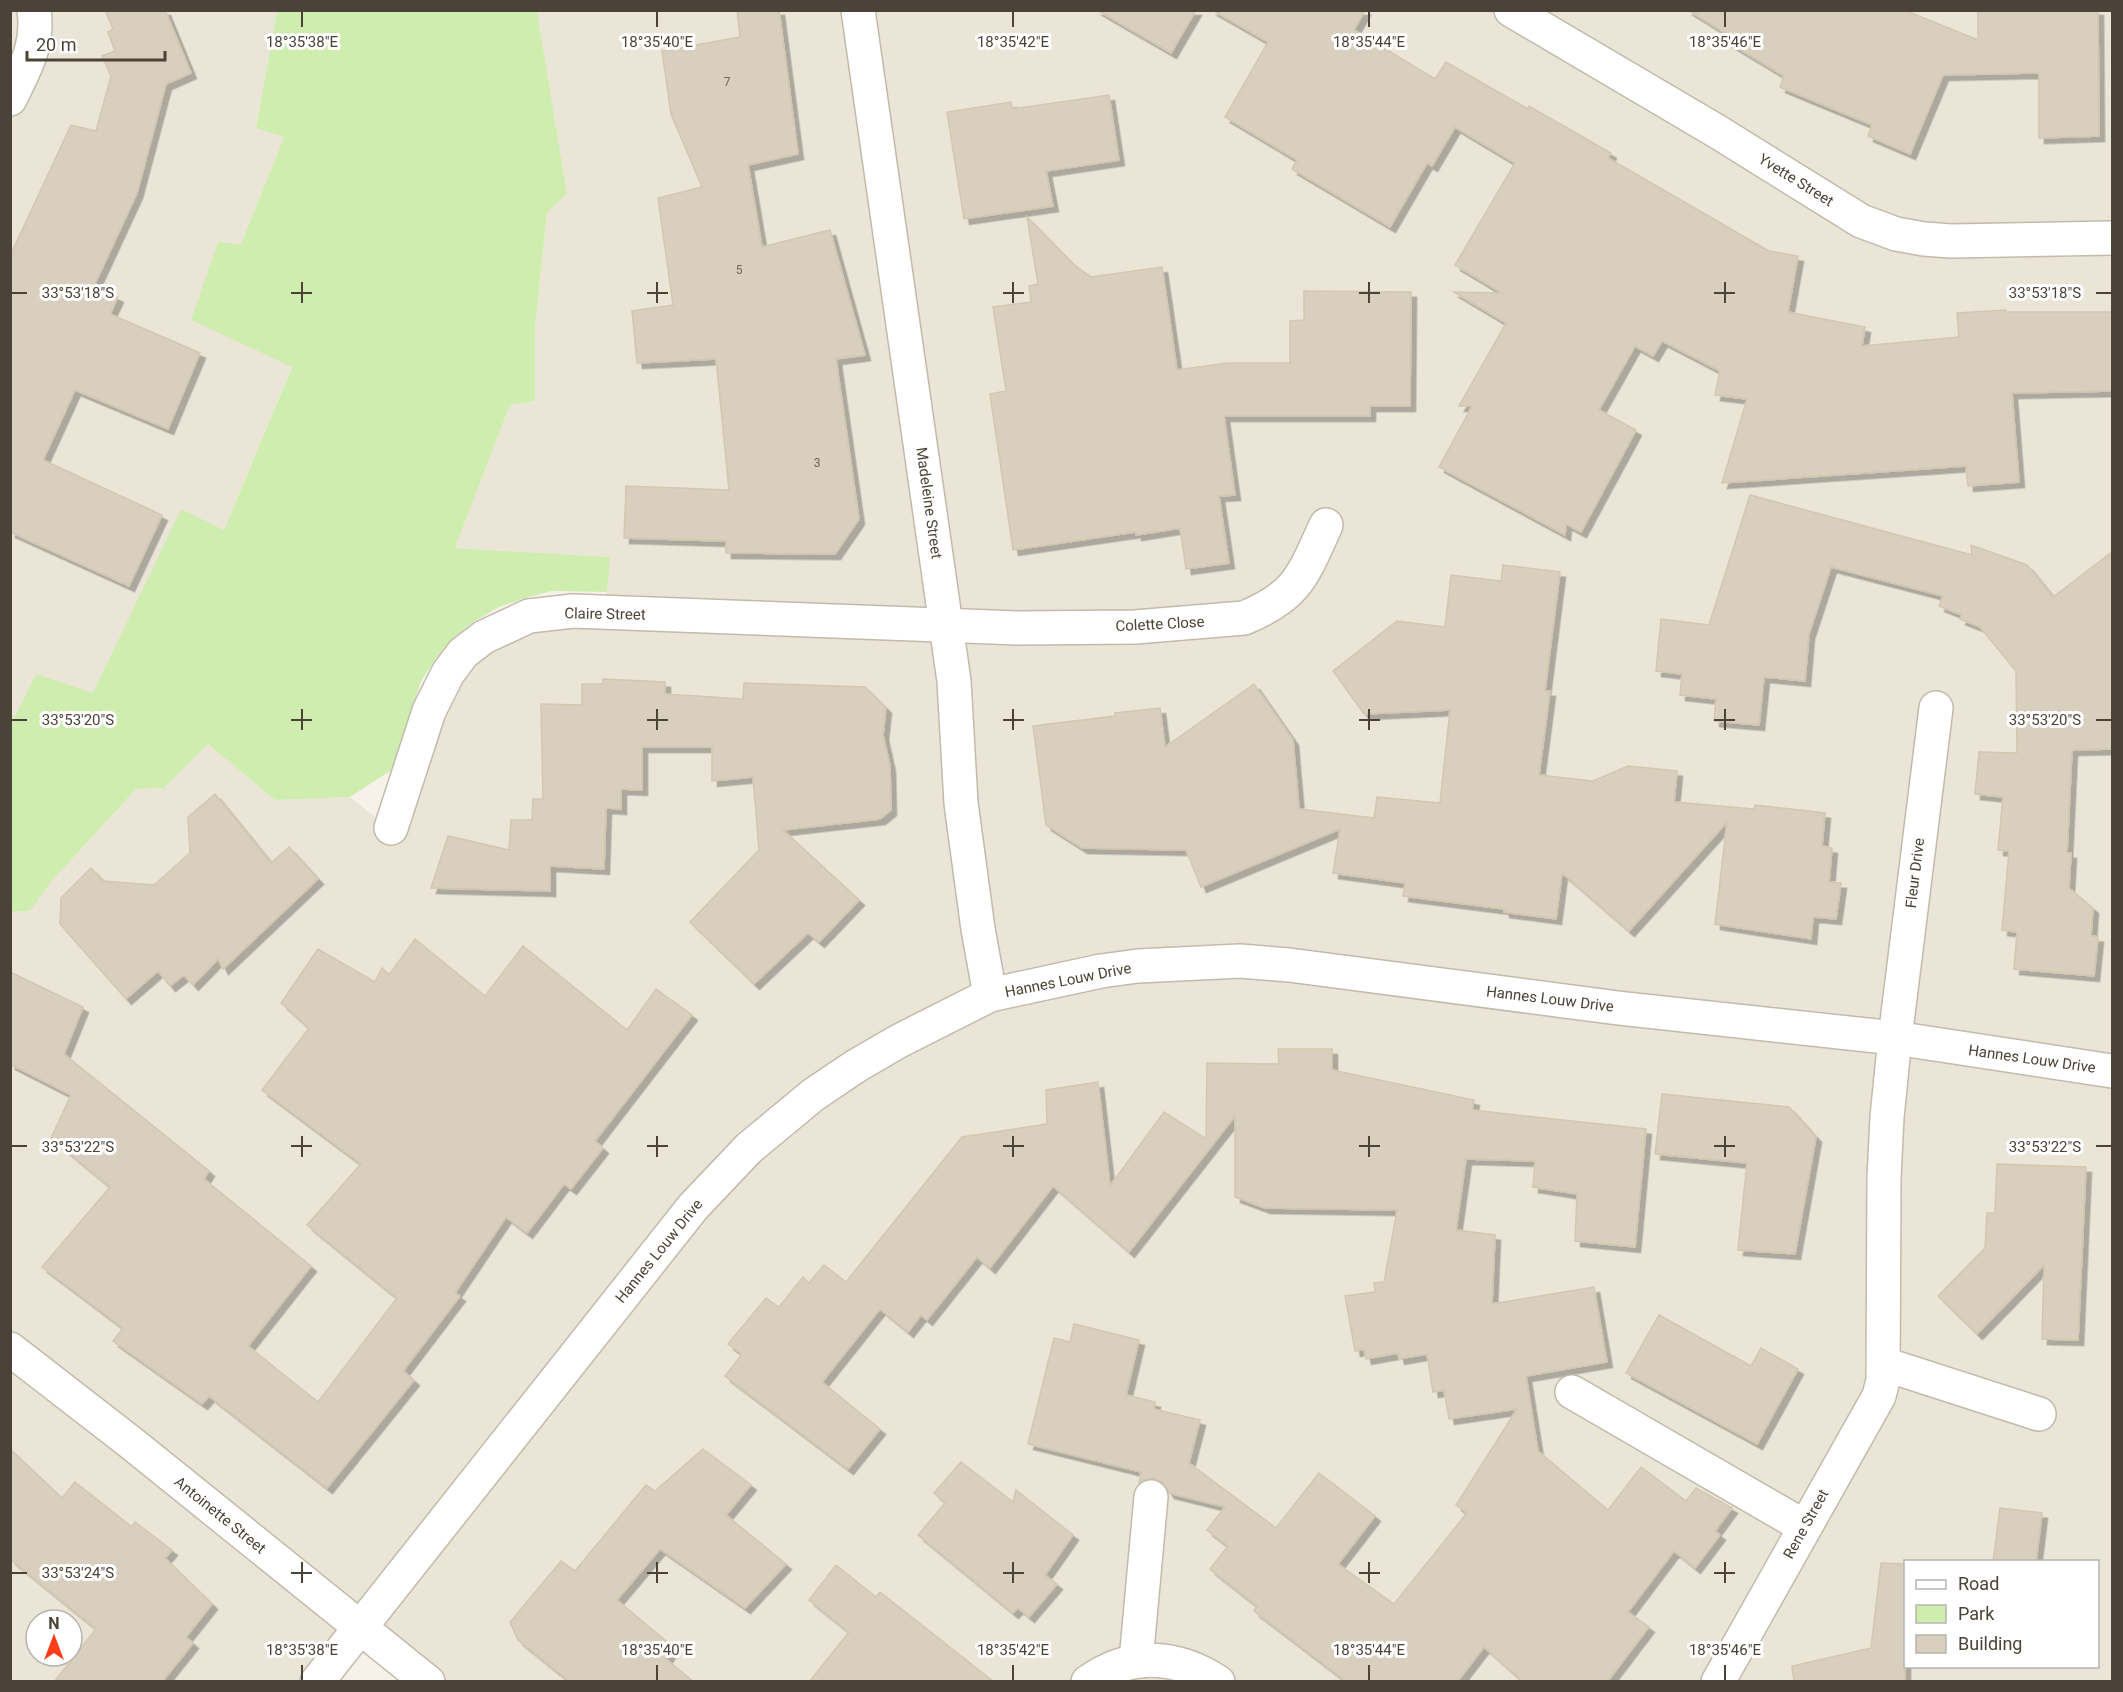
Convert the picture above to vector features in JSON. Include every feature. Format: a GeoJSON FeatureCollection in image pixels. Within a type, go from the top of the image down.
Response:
{"type":"FeatureCollection","features":[{"type":"Feature","properties":{"kind":"street"},"geometry":{"type":"LineString","coordinates":[[10,99],[33,51],[36,26],[34,10]]}},
{"type":"Feature","properties":{"kind":"street","name":"Madeleine Street"},"geometry":{"type":"LineString","coordinates":[[858,10],[947,627],[954,681],[961,803],[978,929],[990,995]]}},
{"type":"Feature","properties":{"kind":"street","name":"Yvette Street"},"geometry":{"type":"LineString","coordinates":[[1511,10],[1718,132],[1861,220],[1896,234],[1924,239],[1951,240],[2112,238]]}},
{"type":"Feature","properties":{"kind":"street","name":"Colette Close"},"geometry":{"type":"LineString","coordinates":[[947,627],[1135,627],[1244,618],[1260,611],[1292,589],[1303,574],[1326,525]]}},
{"type":"Feature","properties":{"kind":"street","name":"Claire Street"},"geometry":{"type":"LineString","coordinates":[[391,828],[429,711],[448,673],[463,653],[484,637],[529,616],[573,611],[947,627]]}},
{"type":"Feature","properties":{"kind":"street","name":"Fleur Drive"},"geometry":{"type":"LineString","coordinates":[[1894,1038],[1936,708]]}},
{"type":"Feature","properties":{"kind":"street","name":"Hannes Louw Drive"},"geometry":{"type":"LineString","coordinates":[[317,1682],[693,1207],[729,1167],[769,1129],[856,1066],[899,1041],[990,995],[1101,971],[1189,962],[1240,961],[1289,965],[1618,1008],[1894,1038],[2112,1071]]}},
{"type":"Feature","properties":{"kind":"street","name":"Rene Street"},"geometry":{"type":"LineString","coordinates":[[1718,1682],[1878,1396],[1883,1380],[1884,1178],[1894,1038]]}},
{"type":"Feature","properties":{"kind":"street","name":"Antoinette Street"},"geometry":{"type":"LineString","coordinates":[[10,1349],[428,1682]]}},
{"type":"Feature","properties":{"kind":"street"},"geometry":{"type":"LineString","coordinates":[[1884,1364],[2039,1414]]}},
{"type":"Feature","properties":{"kind":"street"},"geometry":{"type":"LineString","coordinates":[[1572,1392],[1805,1527]]}},
{"type":"Feature","properties":{"kind":"street"},"geometry":{"type":"LineString","coordinates":[[1136,1660],[1151,1497]]}},
{"type":"Feature","properties":{"kind":"street"},"geometry":{"type":"LineString","coordinates":[[1088,1682],[1120,1664],[1150,1659],[1173,1662],[1218,1682]]}},
{"type":"Feature","properties":{"kind":"shaded area"},"geometry":{"type":"Polygon","coordinates":[[[11,11],[277,11],[256,127],[284,137],[241,244],[218,242],[192,319],[292,366],[224,530],[181,510],[93,694],[36,675],[11,724],[11,11]]]}},
{"type":"Feature","properties":{"kind":"shaded area"},"geometry":{"type":"Polygon","coordinates":[[[537,11],[2112,11],[2112,1681],[423,1682],[359,1632],[319,1681],[11,1682],[11,912],[30,911],[50,883],[136,789],[164,788],[208,744],[275,800],[350,797],[389,828],[462,651],[605,609],[609,557],[455,548],[510,405],[535,401],[535,328],[547,213],[567,194],[537,11]]]}},
{"type":"Feature","properties":{"kind":"green space"},"geometry":{"type":"Polygon","coordinates":[[[277,11],[537,11],[567,194],[547,213],[535,328],[535,401],[510,405],[455,548],[610,557],[607,592],[552,591],[525,598],[499,607],[475,621],[453,638],[421,681],[393,769],[350,797],[275,800],[208,744],[164,788],[136,789],[50,883],[30,911],[11,912],[11,724],[36,674],[93,693],[181,509],[224,530],[292,367],[191,320],[218,242],[241,244],[284,137],[256,128],[277,11]]]}},
{"type":"Feature","properties":{"kind":"building"},"geometry":{"type":"Polygon","coordinates":[[[105,10],[165,10],[191,73],[166,84],[137,193],[94,286],[118,297],[110,314],[200,353],[168,429],[75,390],[43,460],[162,515],[129,586],[10,532],[10,256],[71,125],[96,131],[111,76],[102,56],[115,51],[108,32],[113,29],[105,10]]]}},
{"type":"Feature","properties":{"kind":"building"},"geometry":{"type":"Polygon","coordinates":[[[737,10],[779,10],[798,154],[748,165],[762,247],[830,230],[865,355],[836,359],[859,519],[835,554],[726,553],[726,541],[624,538],[626,486],[729,490],[716,359],[637,363],[632,311],[673,305],[658,198],[702,187],[671,114],[662,51],[740,37],[737,10]]]}},
{"type":"Feature","properties":{"kind":"building"},"geometry":{"type":"Polygon","coordinates":[[[1097,10],[1196,10],[1171,53],[1097,10]]]}},
{"type":"Feature","properties":{"kind":"building"},"geometry":{"type":"Polygon","coordinates":[[[1212,10],[1365,10],[1354,30],[1435,79],[1446,62],[1611,153],[1608,158],[1769,251],[1798,256],[1788,312],[1865,327],[1862,346],[1959,337],[1957,313],[2006,310],[2006,312],[2112,312],[2112,391],[2012,393],[2019,482],[1968,486],[1966,466],[1722,483],[1747,399],[1715,395],[1720,371],[1662,341],[1653,356],[1635,346],[1599,410],[1636,430],[1581,532],[1566,524],[1565,535],[1439,467],[1472,406],[1459,406],[1506,323],[1454,292],[1502,293],[1455,265],[1515,163],[1455,127],[1432,166],[1427,163],[1390,227],[1292,169],[1297,160],[1225,117],[1268,42],[1212,10]]]}},
{"type":"Feature","properties":{"kind":"building"},"geometry":{"type":"Polygon","coordinates":[[[1688,10],[1904,10],[1978,40],[1978,10],[2098,10],[2099,136],[2039,138],[2039,73],[1943,75],[1910,154],[1868,136],[1872,125],[1780,87],[1784,76],[1724,40],[1727,34],[1688,10]]]}},
{"type":"Feature","properties":{"kind":"building"},"geometry":{"type":"Polygon","coordinates":[[[1109,95],[1119,160],[1046,171],[1053,206],[964,219],[947,112],[1011,102],[1012,109],[1109,95]]]}},
{"type":"Feature","properties":{"kind":"building"},"geometry":{"type":"Polygon","coordinates":[[[1027,217],[1073,264],[1091,277],[1162,267],[1177,370],[1227,363],[1290,363],[1290,321],[1304,320],[1304,291],[1411,292],[1410,406],[1370,406],[1370,416],[1224,416],[1235,495],[1219,496],[1229,563],[1186,569],[1180,528],[1013,550],[990,394],[1006,391],[993,307],[1031,302],[1029,286],[1038,284],[1027,217]]]}},
{"type":"Feature","properties":{"kind":"building"},"geometry":{"type":"Polygon","coordinates":[[[1750,495],[1972,555],[1971,545],[2027,565],[2053,597],[2112,552],[2112,749],[2072,750],[2067,853],[2071,853],[2069,888],[2093,908],[2091,936],[2098,937],[2094,976],[2014,969],[2017,932],[2002,930],[2009,851],[1998,850],[2003,797],[1975,794],[1979,752],[2017,753],[2016,671],[1980,627],[1960,619],[1962,615],[1939,606],[1943,596],[1831,567],[1809,634],[1805,681],[1764,677],[1759,725],[1714,721],[1716,699],[1680,695],[1682,674],[1656,671],[1661,619],[1709,625],[1750,495]]]}},
{"type":"Feature","properties":{"kind":"building"},"geometry":{"type":"Polygon","coordinates":[[[1503,565],[1560,572],[1545,691],[1550,691],[1539,775],[1593,781],[1628,766],[1677,771],[1674,802],[1754,809],[1755,805],[1825,813],[1822,846],[1832,848],[1829,882],[1841,883],[1836,919],[1813,917],[1811,939],[1715,924],[1727,822],[1629,931],[1562,873],[1556,919],[1504,912],[1504,909],[1403,896],[1405,883],[1333,873],[1340,829],[1201,887],[1186,850],[1082,848],[1046,825],[1033,726],[1160,708],[1165,747],[1254,684],[1293,740],[1299,809],[1374,818],[1377,797],[1440,803],[1450,710],[1364,714],[1333,671],[1397,621],[1445,627],[1451,575],[1501,581],[1503,565]]]}},
{"type":"Feature","properties":{"kind":"building"},"geometry":{"type":"Polygon","coordinates":[[[603,679],[665,682],[665,694],[743,699],[744,683],[865,687],[886,708],[883,735],[890,766],[891,810],[880,819],[783,830],[859,900],[819,942],[808,933],[754,984],[690,922],[759,850],[753,777],[712,781],[712,747],[642,747],[642,790],[621,789],[621,809],[606,808],[604,869],[550,866],[550,891],[431,888],[448,836],[509,850],[511,820],[532,820],[533,799],[543,799],[541,704],[582,705],[582,684],[603,684],[603,679]]]}},
{"type":"Feature","properties":{"kind":"building"},"geometry":{"type":"Polygon","coordinates":[[[215,794],[271,863],[289,847],[318,879],[223,969],[218,959],[193,985],[184,975],[170,986],[158,971],[126,999],[60,924],[61,898],[91,868],[103,881],[154,885],[190,853],[188,817],[215,794]]]}},
{"type":"Feature","properties":{"kind":"building"},"geometry":{"type":"Polygon","coordinates":[[[415,939],[485,996],[523,946],[627,1030],[656,989],[692,1015],[595,1141],[603,1148],[571,1189],[564,1184],[527,1233],[506,1217],[455,1293],[460,1296],[403,1371],[414,1380],[327,1488],[209,1396],[202,1404],[113,1341],[123,1328],[42,1267],[110,1187],[51,1138],[71,1095],[10,1064],[10,972],[83,1007],[64,1054],[209,1171],[204,1179],[311,1266],[248,1346],[318,1402],[397,1298],[307,1225],[361,1164],[262,1090],[309,1028],[281,1003],[318,949],[375,982],[382,968],[389,975],[415,939]]]}},
{"type":"Feature","properties":{"kind":"building"},"geometry":{"type":"Polygon","coordinates":[[[1278,1049],[1332,1049],[1332,1070],[1474,1100],[1472,1110],[1646,1129],[1635,1247],[1575,1241],[1577,1194],[1533,1187],[1535,1161],[1466,1159],[1456,1230],[1495,1235],[1492,1304],[1594,1287],[1607,1362],[1526,1376],[1538,1451],[1608,1510],[1641,1467],[1686,1501],[1696,1488],[1732,1508],[1715,1531],[1720,1535],[1695,1568],[1674,1551],[1628,1612],[1649,1627],[1607,1682],[1523,1682],[1484,1647],[1457,1682],[1347,1682],[1254,1611],[1257,1606],[1210,1569],[1228,1546],[1207,1530],[1225,1507],[1169,1493],[1162,1482],[1153,1478],[1139,1484],[1141,1472],[1028,1444],[1054,1338],[1070,1342],[1074,1324],[1139,1340],[1126,1395],[1155,1402],[1154,1409],[1200,1420],[1189,1463],[1276,1528],[1319,1473],[1375,1516],[1338,1564],[1394,1604],[1467,1513],[1456,1505],[1517,1409],[1449,1419],[1444,1390],[1433,1392],[1427,1354],[1399,1359],[1398,1353],[1366,1359],[1364,1349],[1355,1351],[1345,1296],[1375,1292],[1374,1283],[1384,1282],[1397,1210],[1265,1208],[1235,1197],[1235,1116],[1129,1252],[1053,1186],[990,1268],[977,1257],[927,1320],[921,1315],[908,1332],[880,1309],[822,1382],[880,1429],[848,1469],[725,1376],[742,1354],[728,1344],[766,1298],[779,1307],[803,1277],[809,1283],[824,1265],[846,1282],[962,1137],[1047,1124],[1046,1090],[1098,1082],[1110,1186],[1164,1112],[1206,1139],[1207,1063],[1279,1064],[1278,1049]]]}},
{"type":"Feature","properties":{"kind":"building"},"geometry":{"type":"Polygon","coordinates":[[[1662,1094],[1789,1107],[1816,1137],[1795,1254],[1738,1250],[1747,1163],[1655,1154],[1662,1094]]]}},
{"type":"Feature","properties":{"kind":"building"},"geometry":{"type":"Polygon","coordinates":[[[1997,1164],[2086,1167],[2078,1340],[2042,1339],[2044,1265],[1977,1334],[1938,1296],[1985,1248],[1987,1213],[1995,1213],[1997,1164]]]}},
{"type":"Feature","properties":{"kind":"building"},"geometry":{"type":"Polygon","coordinates":[[[1659,1315],[1751,1366],[1761,1348],[1798,1369],[1757,1444],[1626,1373],[1659,1315]]]}},
{"type":"Feature","properties":{"kind":"building"},"geometry":{"type":"Polygon","coordinates":[[[10,1449],[62,1498],[75,1482],[132,1527],[135,1522],[172,1550],[165,1558],[212,1604],[186,1637],[193,1643],[162,1682],[54,1682],[65,1668],[84,1668],[84,1644],[96,1629],[84,1619],[84,1608],[70,1608],[10,1559],[10,1449]]]}},
{"type":"Feature","properties":{"kind":"building"},"geometry":{"type":"Polygon","coordinates":[[[703,1449],[751,1485],[726,1515],[786,1564],[745,1608],[660,1549],[617,1600],[673,1647],[666,1659],[694,1682],[570,1682],[518,1640],[510,1622],[561,1561],[575,1571],[646,1485],[655,1491],[703,1449]]]}},
{"type":"Feature","properties":{"kind":"building"},"geometry":{"type":"Polygon","coordinates":[[[961,1462],[1013,1502],[1016,1490],[1073,1535],[1045,1575],[1057,1584],[1029,1617],[1018,1608],[1013,1613],[918,1535],[945,1503],[934,1493],[961,1462]]]}},
{"type":"Feature","properties":{"kind":"building"},"geometry":{"type":"Polygon","coordinates":[[[2000,1508],[2042,1513],[2036,1560],[1993,1560],[2000,1508]]]}},
{"type":"Feature","properties":{"kind":"building"},"geometry":{"type":"Polygon","coordinates":[[[1881,1563],[1904,1564],[1905,1682],[1794,1682],[1792,1666],[1871,1648],[1881,1563]]]}},
{"type":"Feature","properties":{"kind":"building"},"geometry":{"type":"Polygon","coordinates":[[[836,1565],[876,1597],[880,1592],[994,1682],[809,1682],[849,1632],[809,1600],[836,1565]]]}}]}
